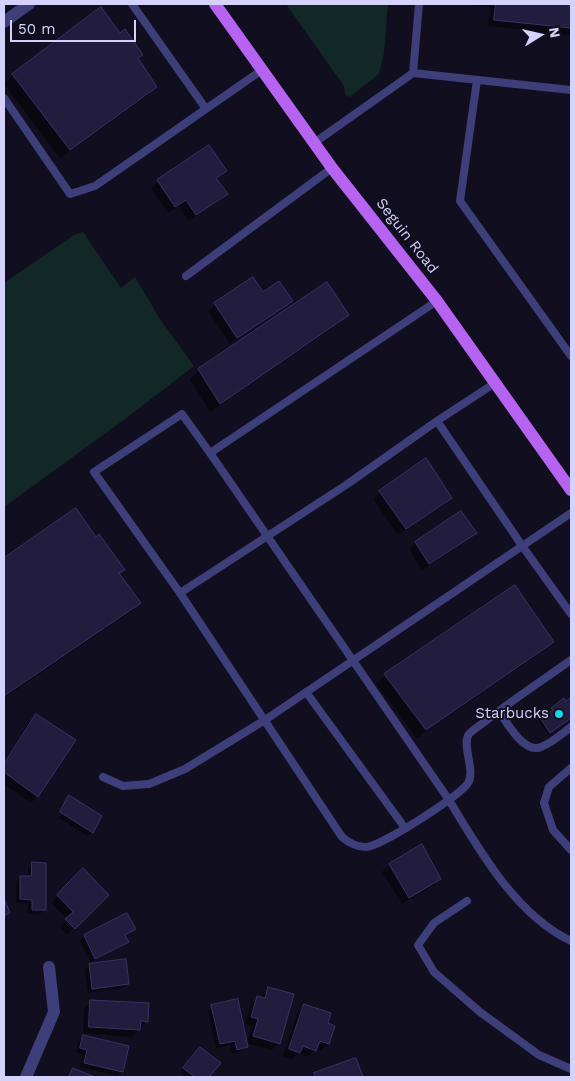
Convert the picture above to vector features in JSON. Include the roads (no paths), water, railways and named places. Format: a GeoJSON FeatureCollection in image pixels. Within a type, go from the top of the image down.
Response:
{"type":"FeatureCollection","features":[{"type":"Feature","properties":{"kind":"main road","name":"Seguin Road"},"geometry":{"type":"LineString","coordinates":[[215,4],[332,168],[437,300],[571,490]]}},
{"type":"Feature","properties":{"kind":"street"},"geometry":{"type":"LineString","coordinates":[[4,22],[29,4]]}},
{"type":"Feature","properties":{"kind":"street"},"geometry":{"type":"LineString","coordinates":[[26,1077],[54,1012],[49,967]]}},
{"type":"Feature","properties":{"kind":"lane"},"geometry":{"type":"LineString","coordinates":[[132,4],[206,109]]}},
{"type":"Feature","properties":{"kind":"lane"},"geometry":{"type":"LineString","coordinates":[[413,72],[420,4]]}},
{"type":"Feature","properties":{"kind":"lane"},"geometry":{"type":"LineString","coordinates":[[4,98],[70,194],[95,186],[262,70]]}},
{"type":"Feature","properties":{"kind":"lane"},"geometry":{"type":"LineString","coordinates":[[314,143],[413,72],[571,90]]}},
{"type":"Feature","properties":{"kind":"lane"},"geometry":{"type":"LineString","coordinates":[[477,80],[460,201],[571,356]]}},
{"type":"Feature","properties":{"kind":"lane"},"geometry":{"type":"LineString","coordinates":[[186,276],[332,168]]}},
{"type":"Feature","properties":{"kind":"lane"},"geometry":{"type":"LineString","coordinates":[[210,453],[437,300]]}},
{"type":"Feature","properties":{"kind":"lane"},"geometry":{"type":"LineString","coordinates":[[180,593],[346,485],[495,383]]}},
{"type":"Feature","properties":{"kind":"lane"},"geometry":{"type":"LineString","coordinates":[[571,660],[469,734],[467,740],[470,774],[468,782],[449,800],[375,845],[366,847],[349,843],[342,837],[180,593],[94,472],[182,414],[449,800],[467,830],[496,871],[526,910],[559,935],[571,941]]}},
{"type":"Feature","properties":{"kind":"lane"},"geometry":{"type":"LineString","coordinates":[[437,421],[571,614]]}},
{"type":"Feature","properties":{"kind":"lane"},"geometry":{"type":"LineString","coordinates":[[103,777],[122,786],[149,784],[185,769],[265,720],[571,513]]}},
{"type":"Feature","properties":{"kind":"lane"},"geometry":{"type":"LineString","coordinates":[[306,692],[405,828]]}},
{"type":"Feature","properties":{"kind":"lane"},"geometry":{"type":"LineString","coordinates":[[499,711],[520,740],[528,747],[536,749],[571,728]]}},
{"type":"Feature","properties":{"kind":"lane"},"geometry":{"type":"LineString","coordinates":[[571,768],[549,787],[544,804],[553,830],[571,850]]}},
{"type":"Feature","properties":{"kind":"lane"},"geometry":{"type":"LineString","coordinates":[[467,901],[434,923],[418,945],[434,972],[480,1012],[539,1055],[571,1069]]}},
{"type":"Feature","properties":{"kind":"place","name":"Starbucks"},"geometry":{"type":"Point","coordinates":[559,714]}}]}
